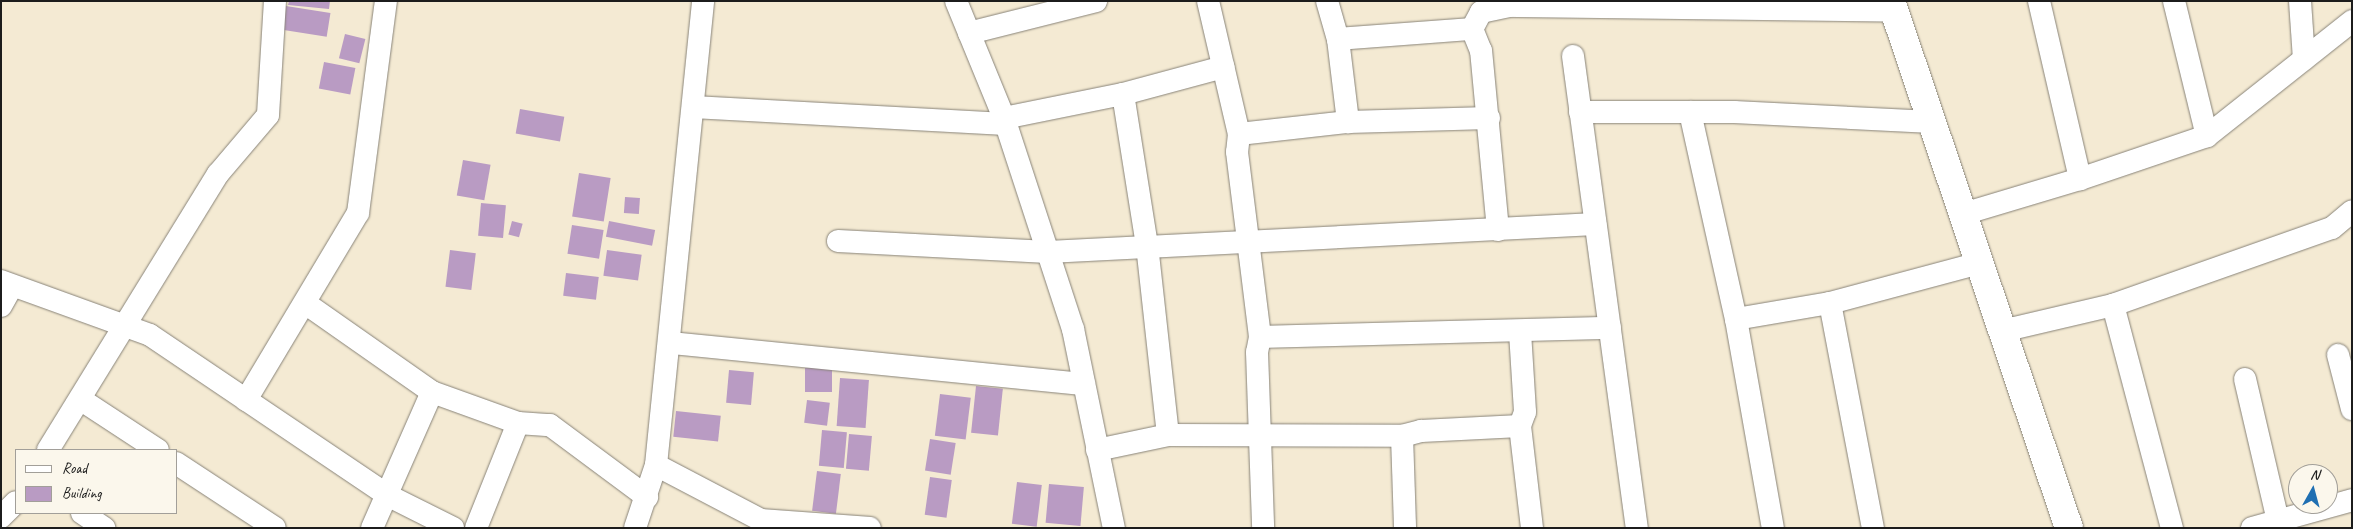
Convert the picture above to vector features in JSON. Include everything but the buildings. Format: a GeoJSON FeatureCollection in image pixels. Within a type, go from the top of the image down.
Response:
{"type":"FeatureCollection","features":[{"type":"Feature","properties":{"kind":"street"},"geometry":{"type":"LineString","coordinates":[[49,449],[127,326],[218,174],[268,115],[275,1]]}},
{"type":"Feature","properties":{"kind":"street"},"geometry":{"type":"LineString","coordinates":[[246,400],[358,213],[386,1]]}},
{"type":"Feature","properties":{"kind":"street"},"geometry":{"type":"LineString","coordinates":[[635,528],[656,466],[670,343],[703,1]]}},
{"type":"Feature","properties":{"kind":"street"},"geometry":{"type":"LineString","coordinates":[[956,1],[1004,121],[1073,329],[1114,528]]}},
{"type":"Feature","properties":{"kind":"street"},"geometry":{"type":"LineString","coordinates":[[969,33],[1096,1]]}},
{"type":"Feature","properties":{"kind":"street"},"geometry":{"type":"LineString","coordinates":[[1208,1],[1239,134],[1237,152],[1260,337],[1257,352],[1263,528]]}},
{"type":"Feature","properties":{"kind":"street"},"geometry":{"type":"LineString","coordinates":[[1327,1],[1338,39],[1348,122]]}},
{"type":"Feature","properties":{"kind":"street"},"geometry":{"type":"LineString","coordinates":[[2039,1],[2080,179]]}},
{"type":"Feature","properties":{"kind":"street"},"geometry":{"type":"LineString","coordinates":[[2174,1],[2207,136]]}},
{"type":"Feature","properties":{"kind":"street"},"geometry":{"type":"LineString","coordinates":[[2300,1],[2304,59]]}},
{"type":"Feature","properties":{"kind":"street"},"geometry":{"type":"LineString","coordinates":[[1498,230],[1489,118],[1481,52],[1472,29],[1481,12],[1509,6],[1893,6],[2069,528]]}},
{"type":"Feature","properties":{"kind":"street"},"geometry":{"type":"LineString","coordinates":[[1963,214],[2080,179],[2207,136],[2352,21]]}},
{"type":"Feature","properties":{"kind":"street"},"geometry":{"type":"LineString","coordinates":[[1338,39],[1472,29]]}},
{"type":"Feature","properties":{"kind":"street"},"geometry":{"type":"LineString","coordinates":[[1573,56],[1637,528]]}},
{"type":"Feature","properties":{"kind":"street"},"geometry":{"type":"LineString","coordinates":[[693,107],[1004,121],[1123,94],[1223,67]]}},
{"type":"Feature","properties":{"kind":"street"},"geometry":{"type":"LineString","coordinates":[[1123,94],[1147,245],[1168,435]]}},
{"type":"Feature","properties":{"kind":"street"},"geometry":{"type":"LineString","coordinates":[[1580,112],[1690,112],[1932,122]]}},
{"type":"Feature","properties":{"kind":"street"},"geometry":{"type":"LineString","coordinates":[[1690,112],[1736,319],[1773,528]]}},
{"type":"Feature","properties":{"kind":"street"},"geometry":{"type":"LineString","coordinates":[[1239,134],[1348,122],[1489,118]]}},
{"type":"Feature","properties":{"kind":"street"},"geometry":{"type":"LineString","coordinates":[[2002,331],[2113,305],[2332,228],[2352,211]]}},
{"type":"Feature","properties":{"kind":"street"},"geometry":{"type":"LineString","coordinates":[[838,241],[1048,252],[1147,245],[1595,224]]}},
{"type":"Feature","properties":{"kind":"street"},"geometry":{"type":"LineString","coordinates":[[1736,319],[1830,303],[1979,262]]}},
{"type":"Feature","properties":{"kind":"street"},"geometry":{"type":"LineString","coordinates":[[1,306],[6,284],[150,335],[387,495],[453,528]]}},
{"type":"Feature","properties":{"kind":"street"},"geometry":{"type":"LineString","coordinates":[[305,303],[432,392],[518,423],[550,425],[647,497]]}},
{"type":"Feature","properties":{"kind":"street"},"geometry":{"type":"LineString","coordinates":[[1830,303],[1873,528]]}},
{"type":"Feature","properties":{"kind":"street"},"geometry":{"type":"LineString","coordinates":[[2113,305],[2172,528]]}},
{"type":"Feature","properties":{"kind":"street"},"geometry":{"type":"LineString","coordinates":[[1260,337],[1520,332],[1610,328]]}},
{"type":"Feature","properties":{"kind":"street"},"geometry":{"type":"LineString","coordinates":[[1520,332],[1525,412],[1520,426],[1532,528]]}},
{"type":"Feature","properties":{"kind":"street"},"geometry":{"type":"LineString","coordinates":[[670,343],[1084,384]]}},
{"type":"Feature","properties":{"kind":"street"},"geometry":{"type":"LineString","coordinates":[[2338,355],[2352,409]]}},
{"type":"Feature","properties":{"kind":"street"},"geometry":{"type":"LineString","coordinates":[[2245,379],[2278,521]]}},
{"type":"Feature","properties":{"kind":"street"},"geometry":{"type":"LineString","coordinates":[[372,528],[432,392]]}},
{"type":"Feature","properties":{"kind":"street"},"geometry":{"type":"LineString","coordinates":[[80,399],[156,449]]}},
{"type":"Feature","properties":{"kind":"street"},"geometry":{"type":"LineString","coordinates":[[476,528],[518,423]]}},
{"type":"Feature","properties":{"kind":"street"},"geometry":{"type":"LineString","coordinates":[[1097,450],[1168,435],[1260,437],[1402,436],[1421,430],[1520,426]]}},
{"type":"Feature","properties":{"kind":"street"},"geometry":{"type":"LineString","coordinates":[[1402,436],[1405,528]]}},
{"type":"Feature","properties":{"kind":"street"},"geometry":{"type":"LineString","coordinates":[[178,464],[275,528]]}},
{"type":"Feature","properties":{"kind":"street"},"geometry":{"type":"LineString","coordinates":[[656,466],[761,520],[870,528]]}},
{"type":"Feature","properties":{"kind":"street"},"geometry":{"type":"LineString","coordinates":[[2252,528],[2352,500]]}},
{"type":"Feature","properties":{"kind":"street"},"geometry":{"type":"LineString","coordinates":[[1,517],[15,503]]}},
{"type":"Feature","properties":{"kind":"street"},"geometry":{"type":"LineString","coordinates":[[83,514],[104,528]]}}]}
